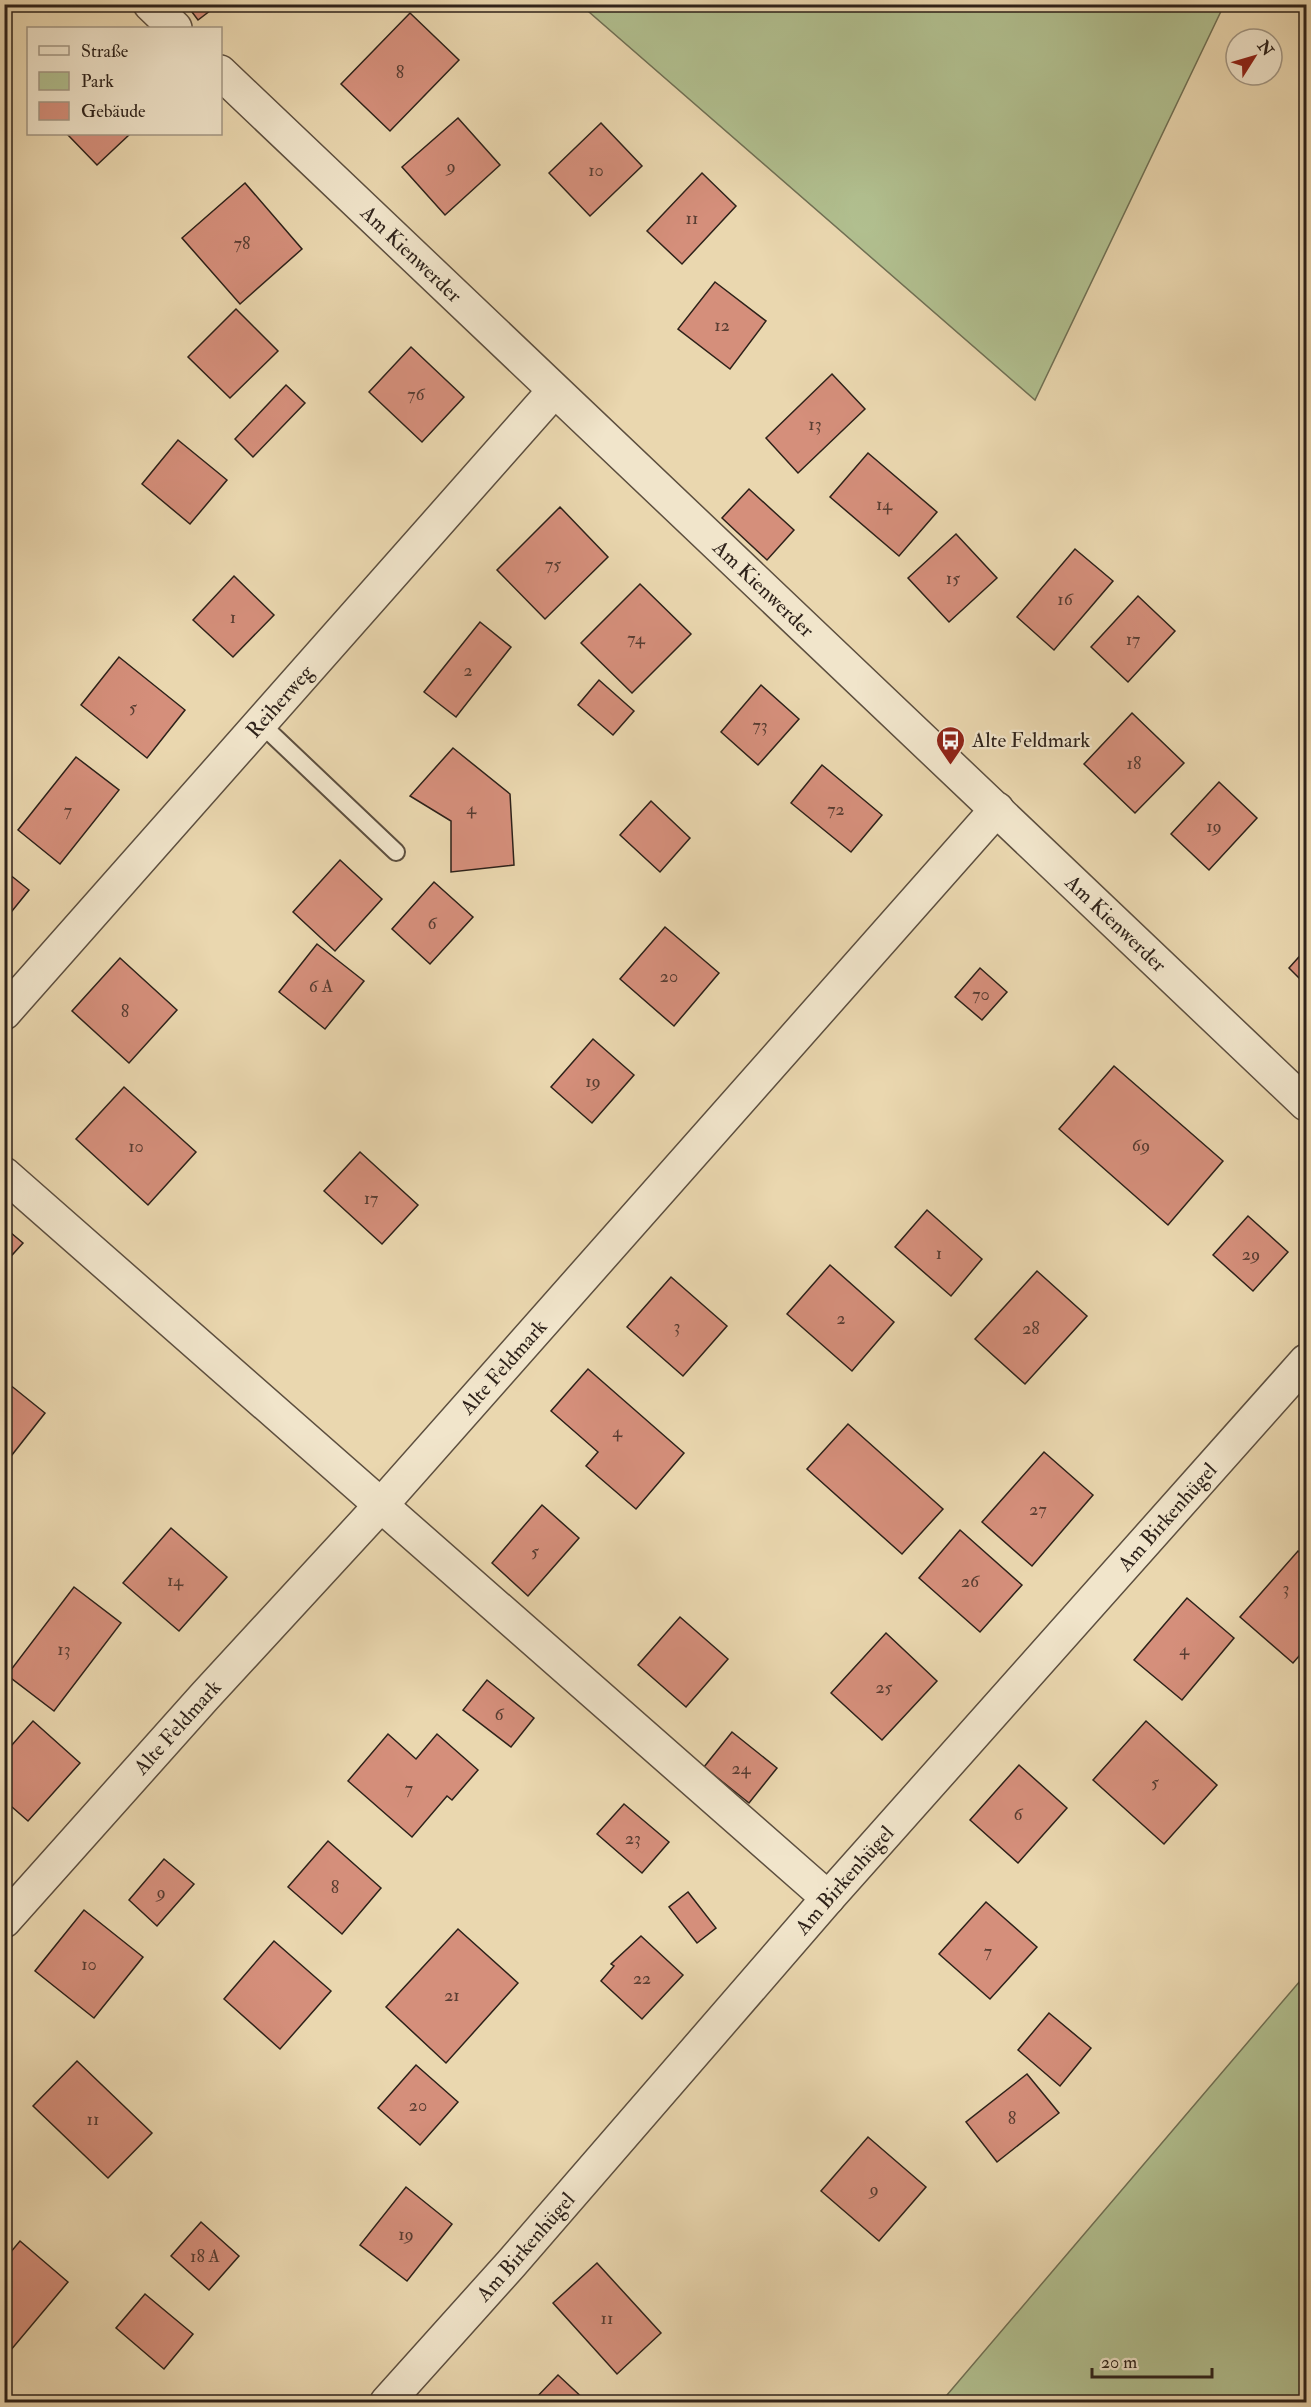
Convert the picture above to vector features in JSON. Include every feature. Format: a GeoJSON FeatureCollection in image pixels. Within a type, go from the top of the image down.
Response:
{"type":"FeatureCollection","features":[{"type":"Feature","properties":{"kind":"street"},"geometry":{"type":"LineString","coordinates":[[150,4],[174,27]]}},
{"type":"Feature","properties":{"kind":"street","name":"Am Kienwerder"},"geometry":{"type":"LineString","coordinates":[[222,74],[1306,1104]]}},
{"type":"Feature","properties":{"kind":"street","name":"Reiherweg"},"geometry":{"type":"LineString","coordinates":[[4,1013],[554,391]]}},
{"type":"Feature","properties":{"kind":"street","name":"Alte Feldmark"},"geometry":{"type":"LineString","coordinates":[[4,1921],[212,1688],[382,1504],[997,809]]}},
{"type":"Feature","properties":{"kind":"street"},"geometry":{"type":"LineString","coordinates":[[4,1174],[828,1898]]}},
{"type":"Feature","properties":{"kind":"street","name":"Am Birkenhügel"},"geometry":{"type":"LineString","coordinates":[[387,2403],[512,2264],[828,1898],[1306,1361]]}},
{"type":"Feature","properties":{"kind":"lane"},"geometry":{"type":"LineString","coordinates":[[259,722],[396,852]]}},
{"type":"Feature","properties":{"kind":"green space"},"geometry":{"type":"Polygon","coordinates":[[[581,5],[1224,5],[1035,400],[581,5]]]}},
{"type":"Feature","properties":{"kind":"green space"},"geometry":{"type":"Polygon","coordinates":[[[1306,1974],[1306,2402],[941,2402],[1306,1974]]]}},
{"type":"Feature","properties":{"kind":"building"},"geometry":{"type":"Polygon","coordinates":[[[186,4],[219,4],[198,20],[186,4]]]}},
{"type":"Feature","properties":{"kind":"building"},"geometry":{"type":"Polygon","coordinates":[[[410,13],[459,60],[390,131],[341,84],[410,13]]]}},
{"type":"Feature","properties":{"kind":"building"},"geometry":{"type":"Polygon","coordinates":[[[458,118],[500,165],[445,215],[402,167],[458,118]]]}},
{"type":"Feature","properties":{"kind":"building"},"geometry":{"type":"Polygon","coordinates":[[[601,123],[642,166],[590,216],[549,173],[601,123]]]}},
{"type":"Feature","properties":{"kind":"building"},"geometry":{"type":"Polygon","coordinates":[[[68,135],[129,135],[97,165],[68,135]]]}},
{"type":"Feature","properties":{"kind":"building"},"geometry":{"type":"Polygon","coordinates":[[[702,173],[736,206],[682,264],[647,231],[702,173]]]}},
{"type":"Feature","properties":{"kind":"building"},"geometry":{"type":"Polygon","coordinates":[[[245,183],[302,249],[240,304],[182,238],[245,183]]]}},
{"type":"Feature","properties":{"kind":"building"},"geometry":{"type":"Polygon","coordinates":[[[715,282],[766,321],[730,369],[678,329],[715,282]]]}},
{"type":"Feature","properties":{"kind":"building"},"geometry":{"type":"Polygon","coordinates":[[[236,309],[278,351],[230,398],[188,357],[236,309]]]}},
{"type":"Feature","properties":{"kind":"building"},"geometry":{"type":"Polygon","coordinates":[[[411,347],[464,397],[422,442],[369,392],[411,347]]]}},
{"type":"Feature","properties":{"kind":"building"},"geometry":{"type":"Polygon","coordinates":[[[832,374],[865,409],[798,473],[766,438],[832,374]]]}},
{"type":"Feature","properties":{"kind":"building"},"geometry":{"type":"Polygon","coordinates":[[[286,385],[305,403],[253,457],[235,439],[286,385]]]}},
{"type":"Feature","properties":{"kind":"building"},"geometry":{"type":"Polygon","coordinates":[[[178,440],[227,480],[190,524],[142,484],[178,440]]]}},
{"type":"Feature","properties":{"kind":"building"},"geometry":{"type":"Polygon","coordinates":[[[868,453],[937,512],[899,556],[830,497],[868,453]]]}},
{"type":"Feature","properties":{"kind":"building"},"geometry":{"type":"Polygon","coordinates":[[[749,489],[794,530],[767,560],[722,518],[749,489]]]}},
{"type":"Feature","properties":{"kind":"building"},"geometry":{"type":"Polygon","coordinates":[[[560,507],[608,557],[545,619],[497,570],[560,507]]]}},
{"type":"Feature","properties":{"kind":"building"},"geometry":{"type":"Polygon","coordinates":[[[956,534],[997,578],[949,622],[908,578],[956,534]]]}},
{"type":"Feature","properties":{"kind":"building"},"geometry":{"type":"Polygon","coordinates":[[[1075,549],[1113,581],[1054,650],[1017,617],[1075,549]]]}},
{"type":"Feature","properties":{"kind":"building"},"geometry":{"type":"Polygon","coordinates":[[[234,576],[274,615],[233,657],[193,620],[234,576]]]}},
{"type":"Feature","properties":{"kind":"building"},"geometry":{"type":"Polygon","coordinates":[[[640,584],[691,634],[632,693],[581,643],[640,584]]]}},
{"type":"Feature","properties":{"kind":"building"},"geometry":{"type":"Polygon","coordinates":[[[1138,596],[1175,631],[1128,682],[1091,647],[1138,596]]]}},
{"type":"Feature","properties":{"kind":"building"},"geometry":{"type":"Polygon","coordinates":[[[480,622],[511,647],[456,717],[424,692],[480,622]]]}},
{"type":"Feature","properties":{"kind":"building"},"geometry":{"type":"Polygon","coordinates":[[[119,657],[185,710],[147,758],[81,705],[119,657]]]}},
{"type":"Feature","properties":{"kind":"building"},"geometry":{"type":"Polygon","coordinates":[[[599,680],[634,711],[613,735],[578,705],[599,680]]]}},
{"type":"Feature","properties":{"kind":"building"},"geometry":{"type":"Polygon","coordinates":[[[761,685],[799,719],[758,765],[721,732],[761,685]]]}},
{"type":"Feature","properties":{"kind":"building"},"geometry":{"type":"Polygon","coordinates":[[[1132,713],[1184,763],[1135,813],[1084,764],[1132,713]]]}},
{"type":"Feature","properties":{"kind":"building"},"geometry":{"type":"Polygon","coordinates":[[[453,748],[510,794],[514,865],[451,872],[451,821],[410,796],[453,748]]]}},
{"type":"Feature","properties":{"kind":"building"},"geometry":{"type":"Polygon","coordinates":[[[76,757],[119,790],[60,864],[18,830],[76,757]]]}},
{"type":"Feature","properties":{"kind":"building"},"geometry":{"type":"Polygon","coordinates":[[[822,765],[882,815],[851,852],[791,803],[822,765]]]}},
{"type":"Feature","properties":{"kind":"building"},"geometry":{"type":"Polygon","coordinates":[[[1219,782],[1257,818],[1209,870],[1171,834],[1219,782]]]}},
{"type":"Feature","properties":{"kind":"building"},"geometry":{"type":"Polygon","coordinates":[[[651,801],[690,838],[660,872],[620,835],[651,801]]]}},
{"type":"Feature","properties":{"kind":"building"},"geometry":{"type":"Polygon","coordinates":[[[340,860],[382,899],[335,951],[293,912],[340,860]]]}},
{"type":"Feature","properties":{"kind":"building"},"geometry":{"type":"Polygon","coordinates":[[[4,870],[29,890],[4,921],[4,870]]]}},
{"type":"Feature","properties":{"kind":"building"},"geometry":{"type":"Polygon","coordinates":[[[434,882],[473,917],[430,964],[392,929],[434,882]]]}},
{"type":"Feature","properties":{"kind":"building"},"geometry":{"type":"Polygon","coordinates":[[[665,927],[719,973],[674,1026],[620,979],[665,927]]]}},
{"type":"Feature","properties":{"kind":"building"},"geometry":{"type":"Polygon","coordinates":[[[317,944],[364,981],[325,1029],[279,992],[317,944]]]}},
{"type":"Feature","properties":{"kind":"building"},"geometry":{"type":"Polygon","coordinates":[[[1306,949],[1306,985],[1289,968],[1306,949]]]}},
{"type":"Feature","properties":{"kind":"building"},"geometry":{"type":"Polygon","coordinates":[[[120,958],[177,1010],[129,1063],[72,1011],[120,958]]]}},
{"type":"Feature","properties":{"kind":"building"},"geometry":{"type":"Polygon","coordinates":[[[980,968],[1007,992],[982,1020],[955,997],[980,968]]]}},
{"type":"Feature","properties":{"kind":"building"},"geometry":{"type":"Polygon","coordinates":[[[593,1039],[634,1075],[592,1123],[551,1087],[593,1039]]]}},
{"type":"Feature","properties":{"kind":"building"},"geometry":{"type":"Polygon","coordinates":[[[1114,1066],[1223,1161],[1168,1225],[1059,1129],[1114,1066]]]}},
{"type":"Feature","properties":{"kind":"building"},"geometry":{"type":"Polygon","coordinates":[[[124,1087],[196,1152],[148,1205],[76,1139],[124,1087]]]}},
{"type":"Feature","properties":{"kind":"building"},"geometry":{"type":"Polygon","coordinates":[[[360,1152],[418,1205],[382,1244],[324,1191],[360,1152]]]}},
{"type":"Feature","properties":{"kind":"building"},"geometry":{"type":"Polygon","coordinates":[[[927,1210],[982,1259],[951,1296],[895,1247],[927,1210]]]}},
{"type":"Feature","properties":{"kind":"building"},"geometry":{"type":"Polygon","coordinates":[[[1248,1216],[1288,1252],[1253,1291],[1213,1255],[1248,1216]]]}},
{"type":"Feature","properties":{"kind":"building"},"geometry":{"type":"Polygon","coordinates":[[[4,1227],[23,1243],[4,1264],[4,1227]]]}},
{"type":"Feature","properties":{"kind":"building"},"geometry":{"type":"Polygon","coordinates":[[[830,1265],[894,1322],[852,1371],[787,1314],[830,1265]]]}},
{"type":"Feature","properties":{"kind":"building"},"geometry":{"type":"Polygon","coordinates":[[[1037,1271],[1087,1316],[1025,1384],[975,1339],[1037,1271]]]}},
{"type":"Feature","properties":{"kind":"building"},"geometry":{"type":"Polygon","coordinates":[[[671,1277],[727,1326],[683,1376],[627,1327],[671,1277]]]}},
{"type":"Feature","properties":{"kind":"building"},"geometry":{"type":"Polygon","coordinates":[[[588,1369],[684,1453],[636,1509],[586,1466],[598,1452],[551,1411],[588,1369]]]}},
{"type":"Feature","properties":{"kind":"building"},"geometry":{"type":"Polygon","coordinates":[[[4,1380],[45,1413],[4,1465],[4,1380]]]}},
{"type":"Feature","properties":{"kind":"building"},"geometry":{"type":"Polygon","coordinates":[[[848,1424],[943,1509],[902,1554],[807,1469],[848,1424]]]}},
{"type":"Feature","properties":{"kind":"building"},"geometry":{"type":"Polygon","coordinates":[[[1044,1452],[1093,1495],[1032,1566],[982,1522],[1044,1452]]]}},
{"type":"Feature","properties":{"kind":"building"},"geometry":{"type":"Polygon","coordinates":[[[542,1505],[579,1538],[528,1596],[492,1563],[542,1505]]]}},
{"type":"Feature","properties":{"kind":"building"},"geometry":{"type":"Polygon","coordinates":[[[171,1528],[227,1577],[179,1631],[123,1583],[171,1528]]]}},
{"type":"Feature","properties":{"kind":"building"},"geometry":{"type":"Polygon","coordinates":[[[960,1530],[1022,1585],[980,1632],[919,1578],[960,1530]]]}},
{"type":"Feature","properties":{"kind":"building"},"geometry":{"type":"Polygon","coordinates":[[[1298,1551],[1306,1558],[1306,1648],[1293,1663],[1240,1617],[1298,1551]]]}},
{"type":"Feature","properties":{"kind":"building"},"geometry":{"type":"Polygon","coordinates":[[[74,1587],[121,1623],[54,1711],[7,1675],[74,1587]]]}},
{"type":"Feature","properties":{"kind":"building"},"geometry":{"type":"Polygon","coordinates":[[[1187,1598],[1234,1638],[1182,1700],[1134,1660],[1187,1598]]]}},
{"type":"Feature","properties":{"kind":"building"},"geometry":{"type":"Polygon","coordinates":[[[680,1617],[728,1659],[686,1707],[638,1665],[680,1617]]]}},
{"type":"Feature","properties":{"kind":"building"},"geometry":{"type":"Polygon","coordinates":[[[886,1633],[937,1681],[882,1740],[831,1693],[886,1633]]]}},
{"type":"Feature","properties":{"kind":"building"},"geometry":{"type":"Polygon","coordinates":[[[487,1680],[534,1718],[511,1747],[463,1710],[487,1680]]]}},
{"type":"Feature","properties":{"kind":"building"},"geometry":{"type":"Polygon","coordinates":[[[33,1721],[80,1763],[28,1821],[4,1800],[4,1754],[33,1721]]]}},
{"type":"Feature","properties":{"kind":"building"},"geometry":{"type":"Polygon","coordinates":[[[1146,1721],[1217,1785],[1164,1844],[1093,1780],[1146,1721]]]}},
{"type":"Feature","properties":{"kind":"building"},"geometry":{"type":"Polygon","coordinates":[[[732,1732],[777,1768],[749,1803],[704,1767],[732,1732]]]}},
{"type":"Feature","properties":{"kind":"building"},"geometry":{"type":"Polygon","coordinates":[[[388,1734],[416,1759],[437,1734],[478,1770],[452,1800],[447,1796],[412,1837],[348,1781],[388,1734]]]}},
{"type":"Feature","properties":{"kind":"building"},"geometry":{"type":"Polygon","coordinates":[[[1019,1765],[1067,1808],[1018,1863],[970,1820],[1019,1765]]]}},
{"type":"Feature","properties":{"kind":"building"},"geometry":{"type":"Polygon","coordinates":[[[624,1804],[669,1842],[642,1873],[597,1834],[624,1804]]]}},
{"type":"Feature","properties":{"kind":"building"},"geometry":{"type":"Polygon","coordinates":[[[328,1841],[381,1888],[342,1934],[288,1887],[328,1841]]]}},
{"type":"Feature","properties":{"kind":"building"},"geometry":{"type":"Polygon","coordinates":[[[164,1859],[194,1884],[157,1926],[129,1900],[164,1859]]]}},
{"type":"Feature","properties":{"kind":"building"},"geometry":{"type":"Polygon","coordinates":[[[688,1892],[716,1928],[697,1943],[669,1907],[688,1892]]]}},
{"type":"Feature","properties":{"kind":"building"},"geometry":{"type":"Polygon","coordinates":[[[986,1902],[1037,1947],[990,1999],[939,1954],[986,1902]]]}},
{"type":"Feature","properties":{"kind":"building"},"geometry":{"type":"Polygon","coordinates":[[[84,1910],[143,1957],[94,2018],[35,1971],[84,1910]]]}},
{"type":"Feature","properties":{"kind":"building"},"geometry":{"type":"Polygon","coordinates":[[[458,1929],[518,1983],[446,2063],[386,2007],[458,1929]]]}},
{"type":"Feature","properties":{"kind":"building"},"geometry":{"type":"Polygon","coordinates":[[[641,1936],[683,1975],[642,2019],[601,1981],[614,1966],[611,1964],[641,1936]]]}},
{"type":"Feature","properties":{"kind":"building"},"geometry":{"type":"Polygon","coordinates":[[[274,1941],[331,1991],[280,2049],[224,1999],[274,1941]]]}},
{"type":"Feature","properties":{"kind":"building"},"geometry":{"type":"Polygon","coordinates":[[[1049,2013],[1091,2048],[1060,2086],[1018,2050],[1049,2013]]]}},
{"type":"Feature","properties":{"kind":"building"},"geometry":{"type":"Polygon","coordinates":[[[77,2061],[152,2133],[108,2178],[33,2106],[77,2061]]]}},
{"type":"Feature","properties":{"kind":"building"},"geometry":{"type":"Polygon","coordinates":[[[416,2065],[458,2102],[420,2145],[378,2108],[416,2065]]]}},
{"type":"Feature","properties":{"kind":"building"},"geometry":{"type":"Polygon","coordinates":[[[1027,2074],[1059,2113],[997,2162],[966,2122],[1027,2074]]]}},
{"type":"Feature","properties":{"kind":"building"},"geometry":{"type":"Polygon","coordinates":[[[868,2137],[926,2187],[879,2241],[821,2191],[868,2137]]]}},
{"type":"Feature","properties":{"kind":"building"},"geometry":{"type":"Polygon","coordinates":[[[406,2187],[452,2224],[407,2281],[360,2245],[406,2187]]]}},
{"type":"Feature","properties":{"kind":"building"},"geometry":{"type":"Polygon","coordinates":[[[201,2222],[239,2256],[209,2290],[171,2256],[201,2222]]]}},
{"type":"Feature","properties":{"kind":"building"},"geometry":{"type":"Polygon","coordinates":[[[20,2241],[68,2282],[5,2357],[4,2260],[20,2241]]]}},
{"type":"Feature","properties":{"kind":"building"},"geometry":{"type":"Polygon","coordinates":[[[597,2263],[661,2333],[617,2374],[553,2303],[597,2263]]]}},
{"type":"Feature","properties":{"kind":"building"},"geometry":{"type":"Polygon","coordinates":[[[145,2294],[193,2334],[164,2369],[116,2328],[145,2294]]]}},
{"type":"Feature","properties":{"kind":"building"},"geometry":{"type":"Polygon","coordinates":[[[558,2375],[587,2402],[532,2402],[558,2375]]]}},
{"type":"Feature","properties":{"kind":"place","name":"Alte Feldmark"},"geometry":{"type":"Point","coordinates":[951,766]}}]}
